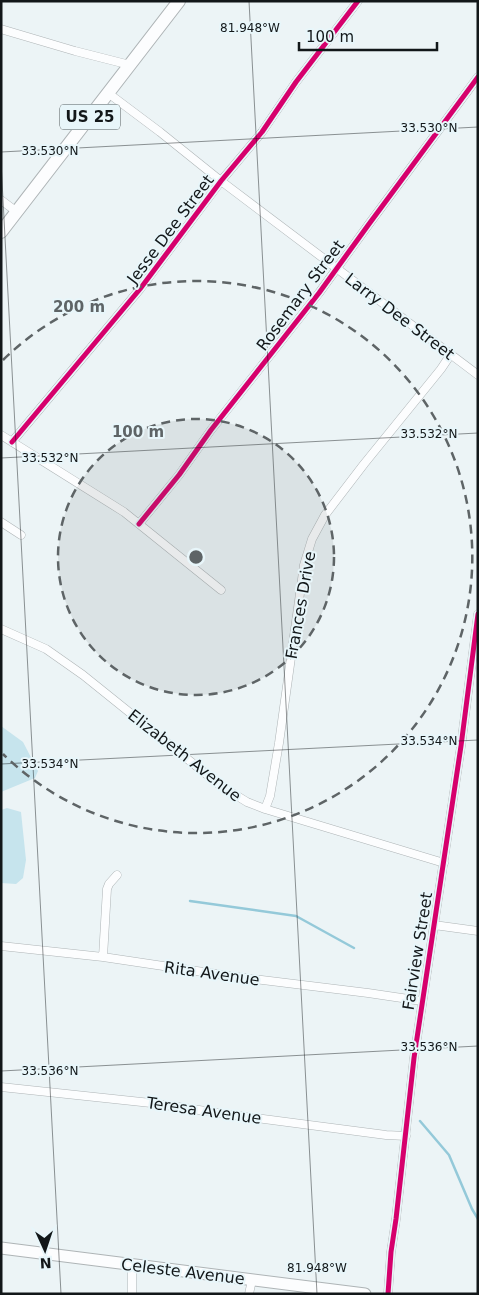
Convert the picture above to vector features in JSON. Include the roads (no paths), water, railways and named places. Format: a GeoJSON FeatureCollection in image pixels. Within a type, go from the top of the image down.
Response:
{"type":"FeatureCollection","features":[{"type":"Feature","properties":{"kind":"main road","name":"US 25"},"geometry":{"type":"LineString","coordinates":[[1,232],[179,1]]}},
{"type":"Feature","properties":{"kind":"street","name":"Jesse Dee Street"},"geometry":{"type":"LineString","coordinates":[[12,442],[140,289],[221,182],[262,132],[296,82],[358,1]]}},
{"type":"Feature","properties":{"kind":"street"},"geometry":{"type":"LineString","coordinates":[[1,29],[130,65]]}},
{"type":"Feature","properties":{"kind":"street","name":"Rosemary Street"},"geometry":{"type":"LineString","coordinates":[[139,524],[308,308],[478,77]]}},
{"type":"Feature","properties":{"kind":"street","name":"Larry Dee Street"},"geometry":{"type":"LineString","coordinates":[[108,93],[160,132],[221,182],[478,375]]}},
{"type":"Feature","properties":{"kind":"street"},"geometry":{"type":"LineString","coordinates":[[1,200],[17,212]]}},
{"type":"Feature","properties":{"kind":"street","name":"Frances Drive"},"geometry":{"type":"LineString","coordinates":[[265,810],[270,796],[279,743],[304,565],[312,539],[325,515],[451,354]]}},
{"type":"Feature","properties":{"kind":"street"},"geometry":{"type":"LineString","coordinates":[[1,435],[124,512],[222,590]]}},
{"type":"Feature","properties":{"kind":"street"},"geometry":{"type":"LineString","coordinates":[[1,522],[21,534]]}},
{"type":"Feature","properties":{"kind":"street","name":"Fairview Street"},"geometry":{"type":"LineString","coordinates":[[388,1294],[391,1252],[414,1058],[461,746],[478,614]]}},
{"type":"Feature","properties":{"kind":"street","name":"Elizabeth Avenue"},"geometry":{"type":"LineString","coordinates":[[1,629],[46,649],[91,681],[220,786],[246,802],[265,810],[444,863]]}},
{"type":"Feature","properties":{"kind":"street"},"geometry":{"type":"LineString","coordinates":[[103,957],[107,889],[117,875]]}},
{"type":"Feature","properties":{"kind":"street"},"geometry":{"type":"LineString","coordinates":[[434,925],[478,931]]}},
{"type":"Feature","properties":{"kind":"street","name":"Rita Avenue"},"geometry":{"type":"LineString","coordinates":[[1,946],[103,957],[237,977],[422,1001]]}},
{"type":"Feature","properties":{"kind":"street","name":"Teresa Avenue"},"geometry":{"type":"LineString","coordinates":[[1,1087],[151,1103],[386,1135],[406,1136]]}},
{"type":"Feature","properties":{"kind":"street","name":"Celeste Avenue"},"geometry":{"type":"LineString","coordinates":[[1,1248],[337,1292],[365,1294]]}},
{"type":"Feature","properties":{"kind":"street"},"geometry":{"type":"LineString","coordinates":[[132,1264],[132,1294]]}},
{"type":"Feature","properties":{"kind":"street"},"geometry":{"type":"LineString","coordinates":[[249,1294],[252,1280]]}},
{"type":"Feature","properties":{"kind":"waterway"},"geometry":{"type":"LineString","coordinates":[[190,901],[296,916],[354,948]]}},
{"type":"Feature","properties":{"kind":"waterway"},"geometry":{"type":"LineString","coordinates":[[420,1121],[449,1155],[478,1219]]}}]}
